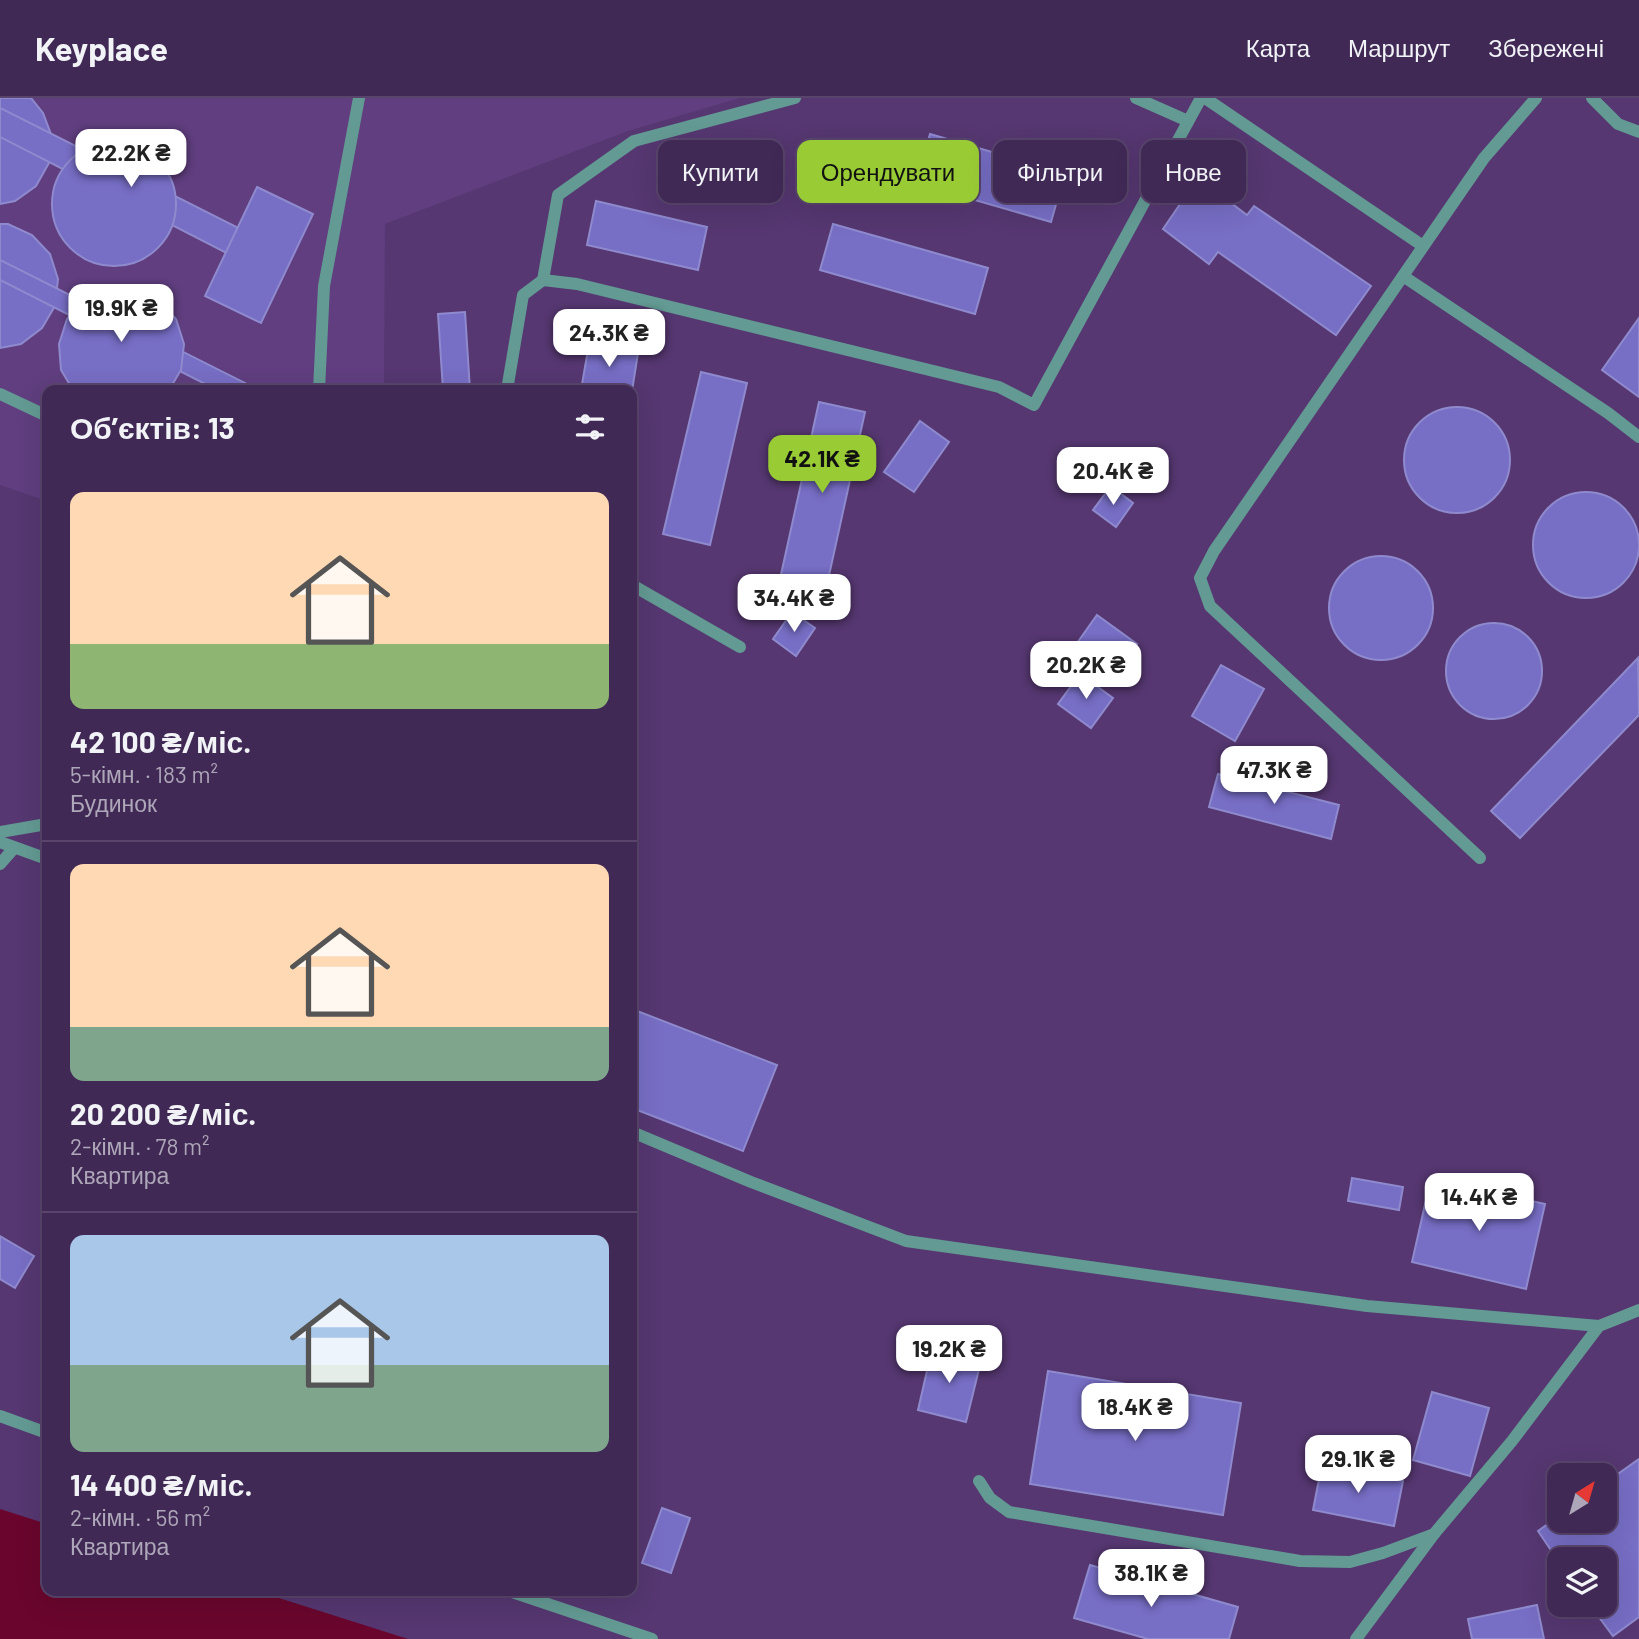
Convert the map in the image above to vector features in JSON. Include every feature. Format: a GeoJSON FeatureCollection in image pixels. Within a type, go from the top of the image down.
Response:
{"type":"FeatureCollection","features":[{"type":"Feature","properties":{"kind":"street"},"geometry":{"type":"LineString","coordinates":[[319,385],[324,286],[359,98]]}},
{"type":"Feature","properties":{"kind":"street"},"geometry":{"type":"LineString","coordinates":[[507,385],[523,295],[543,280],[558,195],[634,141],[795,98]]}},
{"type":"Feature","properties":{"kind":"street"},"geometry":{"type":"LineString","coordinates":[[1136,98],[1188,121]]}},
{"type":"Feature","properties":{"kind":"street"},"geometry":{"type":"LineString","coordinates":[[543,280],[577,284],[999,387],[1034,405],[1203,98],[1423,247]]}},
{"type":"Feature","properties":{"kind":"street"},"geometry":{"type":"LineString","coordinates":[[1480,858],[1210,606],[1200,578],[1214,551],[1484,158],[1536,98]]}},
{"type":"Feature","properties":{"kind":"street"},"geometry":{"type":"LineString","coordinates":[[1592,98],[1618,124],[1639,132]]}},
{"type":"Feature","properties":{"kind":"street"},"geometry":{"type":"LineString","coordinates":[[1403,276],[1608,413],[1639,437]]}},
{"type":"Feature","properties":{"kind":"street"},"geometry":{"type":"LineString","coordinates":[[0,394],[42,414]]}},
{"type":"Feature","properties":{"kind":"street"},"geometry":{"type":"LineString","coordinates":[[637,588],[740,648]]}},
{"type":"Feature","properties":{"kind":"street"},"geometry":{"type":"LineString","coordinates":[[0,832],[42,825]]}},
{"type":"Feature","properties":{"kind":"street"},"geometry":{"type":"LineString","coordinates":[[0,842],[42,857]]}},
{"type":"Feature","properties":{"kind":"street"},"geometry":{"type":"LineString","coordinates":[[0,864],[15,848]]}},
{"type":"Feature","properties":{"kind":"street"},"geometry":{"type":"LineString","coordinates":[[637,1134],[751,1182],[906,1241],[1367,1306],[1599,1326],[1639,1310]]}},
{"type":"Feature","properties":{"kind":"street"},"geometry":{"type":"LineString","coordinates":[[1356,1639],[1434,1534],[1512,1441],[1599,1326]]}},
{"type":"Feature","properties":{"kind":"street"},"geometry":{"type":"LineString","coordinates":[[0,1416],[42,1431]]}},
{"type":"Feature","properties":{"kind":"street"},"geometry":{"type":"LineString","coordinates":[[979,1481],[990,1498],[1009,1512],[1300,1560],[1350,1562],[1434,1534]]}},
{"type":"Feature","properties":{"kind":"street"},"geometry":{"type":"LineString","coordinates":[[524,1596],[652,1639]]}},
{"type":"Feature","properties":{"kind":"shaded area"},"geometry":{"type":"Polygon","coordinates":[[[0,98],[740,98],[628,131],[385,224],[384,385],[42,385],[42,499],[0,485],[0,98]]]}},
{"type":"Feature","properties":{"kind":"shaded area"},"geometry":{"type":"Polygon","coordinates":[[[0,1509],[42,1522],[42,1596],[273,1596],[408,1639],[0,1639],[0,1509]]]}},
{"type":"Feature","properties":{"kind":"pier"},"geometry":{"type":"Polygon","coordinates":[[[273,1596],[284,1596],[410,1636],[412,1639],[273,1596]]]}},
{"type":"Feature","properties":{"kind":"building"},"geometry":{"type":"Polygon","coordinates":[[[0,98],[31,98],[43,113],[52,137],[49,163],[36,186],[15,201],[0,204],[0,98]]]}},
{"type":"Feature","properties":{"kind":"building"},"geometry":{"type":"Polygon","coordinates":[[[0,108],[264,241],[252,266],[0,137],[0,108]]]}},
{"type":"Feature","properties":{"kind":"building"},"geometry":{"type":"Polygon","coordinates":[[[930,134],[951,140],[928,140],[930,134]]]}},
{"type":"Feature","properties":{"kind":"building"},"geometry":{"type":"Polygon","coordinates":[[[114,142],[138,147],[158,160],[171,180],[176,204],[171,228],[158,248],[138,261],[114,266],[90,261],[70,248],[57,228],[52,204],[57,180],[70,160],[90,147],[114,142]]]}},
{"type":"Feature","properties":{"kind":"building"},"geometry":{"type":"Polygon","coordinates":[[[979,148],[993,152],[993,203],[1056,203],[1051,222],[979,201],[979,148]]]}},
{"type":"Feature","properties":{"kind":"building"},"geometry":{"type":"Polygon","coordinates":[[[257,187],[313,214],[261,323],[205,296],[257,187]]]}},
{"type":"Feature","properties":{"kind":"building"},"geometry":{"type":"Polygon","coordinates":[[[596,201],[707,227],[698,270],[587,245],[596,201]]]}},
{"type":"Feature","properties":{"kind":"building"},"geometry":{"type":"Polygon","coordinates":[[[1181,203],[1231,203],[1247,215],[1254,206],[1371,286],[1336,335],[1218,252],[1209,264],[1163,229],[1181,203]]]}},
{"type":"Feature","properties":{"kind":"building"},"geometry":{"type":"Polygon","coordinates":[[[0,224],[8,224],[32,235],[50,254],[58,279],[55,306],[42,328],[21,344],[0,348],[0,224]]]}},
{"type":"Feature","properties":{"kind":"building"},"geometry":{"type":"Polygon","coordinates":[[[833,224],[988,268],[975,314],[820,270],[833,224]]]}},
{"type":"Feature","properties":{"kind":"building"},"geometry":{"type":"Polygon","coordinates":[[[0,260],[249,385],[207,385],[0,280],[0,260]]]}},
{"type":"Feature","properties":{"kind":"building"},"geometry":{"type":"Polygon","coordinates":[[[108,289],[134,289],[158,300],[176,319],[184,344],[181,370],[172,385],[70,385],[61,370],[59,344],[67,319],[84,300],[108,289]]]}},
{"type":"Feature","properties":{"kind":"building"},"geometry":{"type":"Polygon","coordinates":[[[465,312],[470,385],[443,385],[438,314],[465,312]]]}},
{"type":"Feature","properties":{"kind":"building"},"geometry":{"type":"Polygon","coordinates":[[[1639,318],[1639,397],[1602,370],[1639,318]]]}},
{"type":"Feature","properties":{"kind":"building"},"geometry":{"type":"Polygon","coordinates":[[[589,344],[638,353],[633,385],[582,385],[589,344]]]}},
{"type":"Feature","properties":{"kind":"building"},"geometry":{"type":"Polygon","coordinates":[[[701,372],[747,383],[710,545],[663,534],[701,372]]]}},
{"type":"Feature","properties":{"kind":"building"},"geometry":{"type":"Polygon","coordinates":[[[819,402],[865,412],[826,589],[780,579],[819,402]]]}},
{"type":"Feature","properties":{"kind":"building"},"geometry":{"type":"Polygon","coordinates":[[[1457,407],[1477,411],[1495,422],[1506,440],[1510,460],[1506,480],[1495,498],[1477,509],[1457,513],[1437,509],[1419,498],[1408,480],[1404,460],[1408,440],[1419,422],[1437,411],[1457,407]]]}},
{"type":"Feature","properties":{"kind":"building"},"geometry":{"type":"Polygon","coordinates":[[[920,421],[949,442],[914,492],[884,472],[920,421]]]}},
{"type":"Feature","properties":{"kind":"building"},"geometry":{"type":"Polygon","coordinates":[[[1111,486],[1133,503],[1116,527],[1093,510],[1111,486]]]}},
{"type":"Feature","properties":{"kind":"building"},"geometry":{"type":"Polygon","coordinates":[[[1586,492],[1606,496],[1624,507],[1635,525],[1639,545],[1635,565],[1624,583],[1606,594],[1586,598],[1566,594],[1548,583],[1537,565],[1533,545],[1537,525],[1548,507],[1566,496],[1586,492]]]}},
{"type":"Feature","properties":{"kind":"building"},"geometry":{"type":"Polygon","coordinates":[[[1381,556],[1401,560],[1418,571],[1429,588],[1433,608],[1429,628],[1418,645],[1401,656],[1381,660],[1361,656],[1344,645],[1333,628],[1329,608],[1333,588],[1344,571],[1361,560],[1381,556]]]}},
{"type":"Feature","properties":{"kind":"building"},"geometry":{"type":"Polygon","coordinates":[[[792,612],[815,628],[796,656],[773,639],[792,612]]]}},
{"type":"Feature","properties":{"kind":"building"},"geometry":{"type":"Polygon","coordinates":[[[1097,615],[1137,644],[1110,681],[1070,653],[1097,615]]]}},
{"type":"Feature","properties":{"kind":"building"},"geometry":{"type":"Polygon","coordinates":[[[1494,623],[1512,627],[1528,637],[1538,653],[1542,671],[1538,689],[1528,705],[1512,715],[1494,719],[1476,715],[1460,705],[1450,689],[1446,671],[1450,653],[1460,637],[1476,627],[1494,623]]]}},
{"type":"Feature","properties":{"kind":"building"},"geometry":{"type":"Polygon","coordinates":[[[1638,658],[1639,715],[1520,838],[1491,811],[1638,658]]]}},
{"type":"Feature","properties":{"kind":"building"},"geometry":{"type":"Polygon","coordinates":[[[1221,665],[1264,689],[1235,741],[1192,716],[1221,665]]]}},
{"type":"Feature","properties":{"kind":"building"},"geometry":{"type":"Polygon","coordinates":[[[1080,674],[1113,698],[1091,728],[1058,704],[1080,674]]]}},
{"type":"Feature","properties":{"kind":"building"},"geometry":{"type":"Polygon","coordinates":[[[1218,774],[1339,805],[1331,839],[1209,807],[1218,774]]]}},
{"type":"Feature","properties":{"kind":"building"},"geometry":{"type":"Polygon","coordinates":[[[637,1011],[777,1065],[743,1151],[637,1110],[637,1011]]]}},
{"type":"Feature","properties":{"kind":"building"},"geometry":{"type":"Polygon","coordinates":[[[1352,1178],[1403,1187],[1399,1210],[1348,1201],[1352,1178]]]}},
{"type":"Feature","properties":{"kind":"building"},"geometry":{"type":"Polygon","coordinates":[[[1431,1178],[1545,1204],[1526,1289],[1412,1262],[1431,1178]]]}},
{"type":"Feature","properties":{"kind":"building"},"geometry":{"type":"Polygon","coordinates":[[[0,1236],[34,1256],[15,1288],[0,1279],[0,1236]]]}},
{"type":"Feature","properties":{"kind":"building"},"geometry":{"type":"Polygon","coordinates":[[[932,1349],[981,1361],[966,1422],[918,1410],[932,1349]]]}},
{"type":"Feature","properties":{"kind":"building"},"geometry":{"type":"Polygon","coordinates":[[[1048,1371],[1241,1403],[1223,1515],[1030,1484],[1048,1371]]]}},
{"type":"Feature","properties":{"kind":"building"},"geometry":{"type":"Polygon","coordinates":[[[1432,1392],[1489,1408],[1470,1476],[1413,1460],[1432,1392]]]}},
{"type":"Feature","properties":{"kind":"building"},"geometry":{"type":"Polygon","coordinates":[[[1639,1459],[1639,1617],[1613,1636],[1599,1617],[1617,1617],[1617,1547],[1549,1547],[1538,1531],[1547,1525],[1547,1533],[1617,1533],[1617,1475],[1639,1459]]]}},
{"type":"Feature","properties":{"kind":"building"},"geometry":{"type":"Polygon","coordinates":[[[1322,1464],[1403,1481],[1394,1526],[1313,1510],[1322,1464]]]}},
{"type":"Feature","properties":{"kind":"building"},"geometry":{"type":"Polygon","coordinates":[[[662,1508],[690,1518],[671,1573],[642,1563],[662,1508]]]}},
{"type":"Feature","properties":{"kind":"building"},"geometry":{"type":"Polygon","coordinates":[[[1090,1565],[1238,1607],[1229,1639],[1148,1639],[1074,1618],[1090,1565]]]}},
{"type":"Feature","properties":{"kind":"building"},"geometry":{"type":"Polygon","coordinates":[[[1537,1605],[1544,1639],[1472,1639],[1468,1619],[1537,1605]]]}}]}
